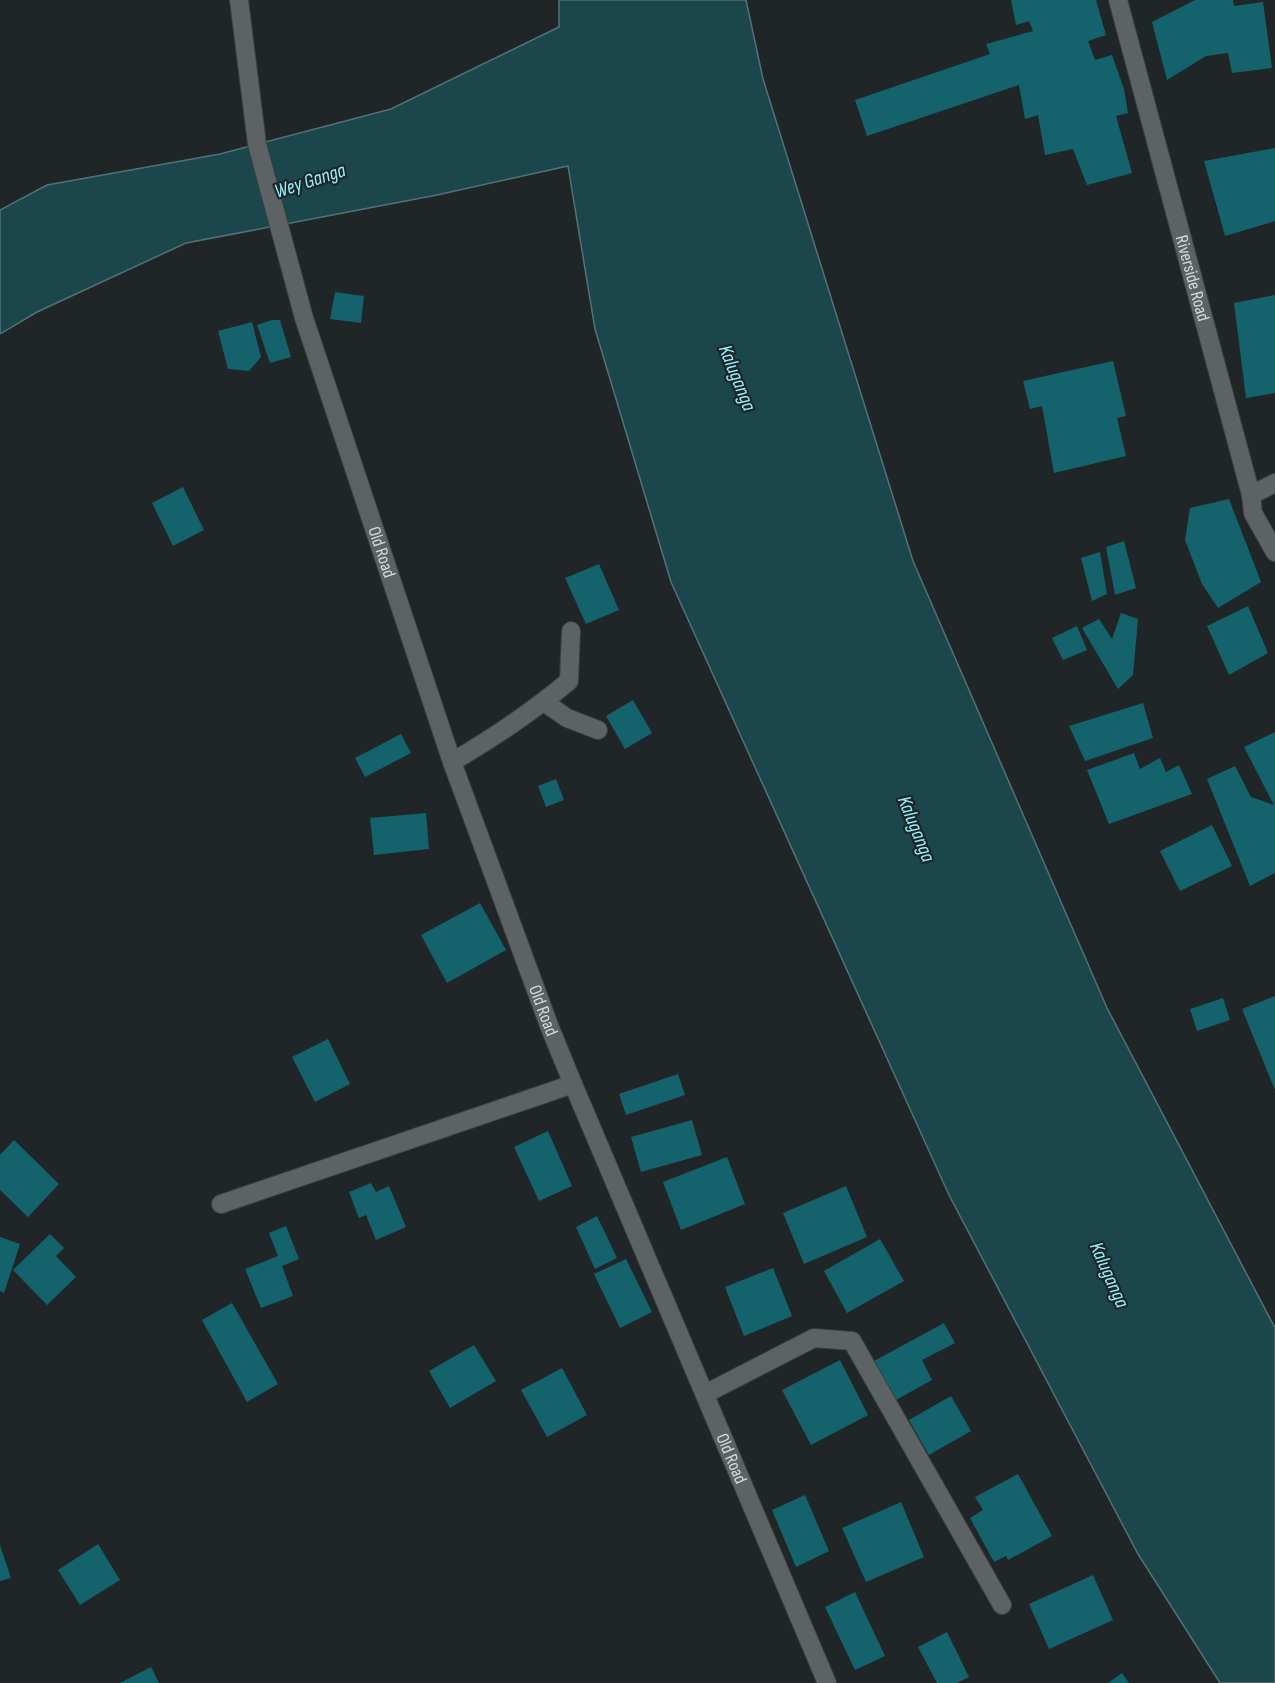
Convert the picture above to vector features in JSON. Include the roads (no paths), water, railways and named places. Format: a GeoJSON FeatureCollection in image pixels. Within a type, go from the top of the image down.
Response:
{"type":"FeatureCollection","features":[{"type":"Feature","properties":{"kind":"street","name":"Old Road"},"geometry":{"type":"LineString","coordinates":[[239,0],[257,144],[304,318],[452,762],[550,1028],[827,1683]]}},
{"type":"Feature","properties":{"kind":"street","name":"Riverside Road"},"geometry":{"type":"LineString","coordinates":[[1118,0],[1251,495],[1253,513],[1275,552]]}},
{"type":"Feature","properties":{"kind":"street"},"geometry":{"type":"LineString","coordinates":[[1251,495],[1275,483]]}},
{"type":"Feature","properties":{"kind":"street"},"geometry":{"type":"LineString","coordinates":[[452,762],[490,740],[544,702],[569,681],[571,632]]}},
{"type":"Feature","properties":{"kind":"street"},"geometry":{"type":"LineString","coordinates":[[544,702],[567,718],[598,730]]}},
{"type":"Feature","properties":{"kind":"street"},"geometry":{"type":"LineString","coordinates":[[221,1204],[573,1084]]}},
{"type":"Feature","properties":{"kind":"street"},"geometry":{"type":"LineString","coordinates":[[705,1394],[814,1338],[852,1341],[1002,1605]]}},
{"type":"Feature","properties":{"kind":"water"},"geometry":{"type":"Polygon","coordinates":[[[559,0],[746,0],[763,79],[913,561],[1107,1008],[1275,1328],[1275,1683],[1220,1683],[1138,1554],[949,1195],[671,582],[595,329],[568,166],[437,195],[186,243],[37,312],[0,334],[0,210],[47,185],[220,154],[391,109],[559,27],[559,0]]]}},
{"type":"Feature","properties":{"kind":"water label","name":"Wey Ganga"},"geometry":{"type":"Point","coordinates":[310,181]}},
{"type":"Feature","properties":{"kind":"water label","name":"Kaluganga"},"geometry":{"type":"Point","coordinates":[737,378]}},
{"type":"Feature","properties":{"kind":"water label","name":"Kaluganga"},"geometry":{"type":"Point","coordinates":[916,829]}},
{"type":"Feature","properties":{"kind":"water label","name":"Kaluganga"},"geometry":{"type":"Point","coordinates":[1109,1275]}}]}
